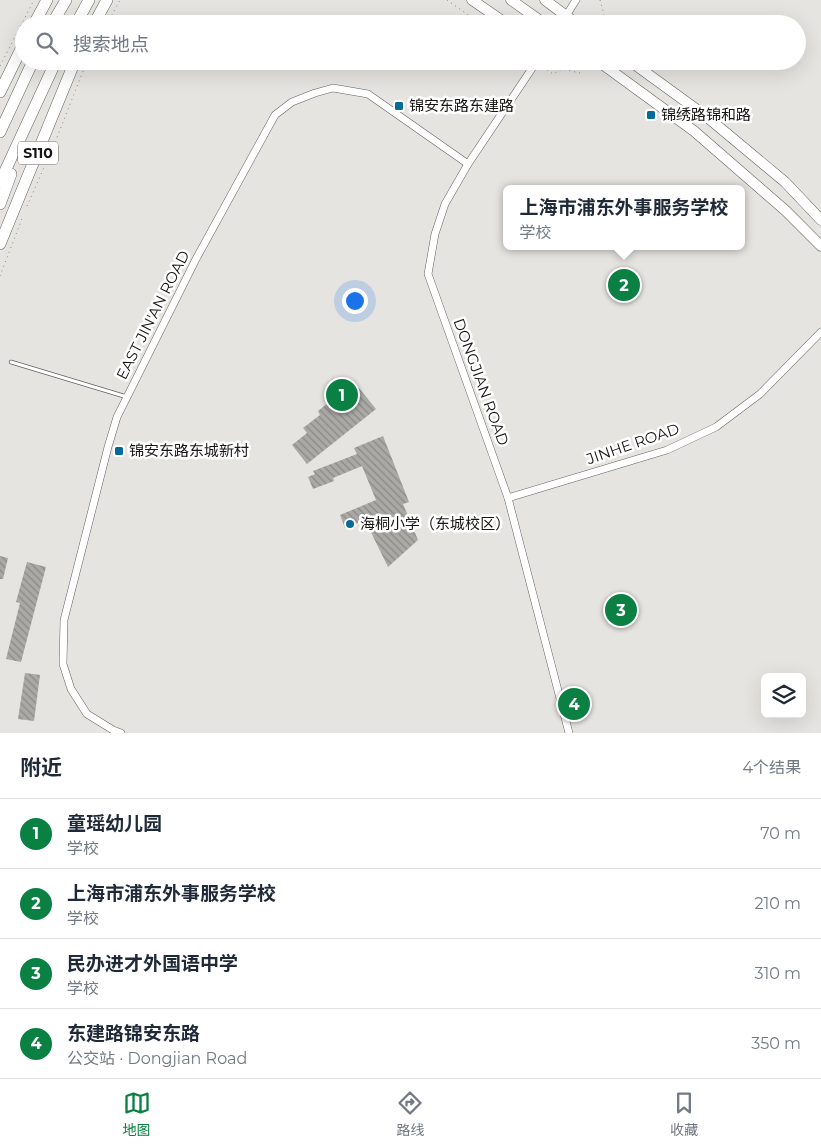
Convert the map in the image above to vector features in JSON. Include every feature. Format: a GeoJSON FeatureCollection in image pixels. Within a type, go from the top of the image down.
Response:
{"type":"FeatureCollection","features":[{"type":"Feature","properties":{"kind":"main road"},"geometry":{"type":"LineString","coordinates":[[39,15],[47,0]]}},
{"type":"Feature","properties":{"kind":"main road"},"geometry":{"type":"LineString","coordinates":[[57,15],[66,0]]}},
{"type":"Feature","properties":{"kind":"main road"},"geometry":{"type":"LineString","coordinates":[[80,15],[88,0]]}},
{"type":"Feature","properties":{"kind":"main road"},"geometry":{"type":"LineString","coordinates":[[99,15],[107,0]]}},
{"type":"Feature","properties":{"kind":"main road"},"geometry":{"type":"LineString","coordinates":[[472,0],[493,15]]}},
{"type":"Feature","properties":{"kind":"main road"},"geometry":{"type":"LineString","coordinates":[[511,0],[532,15]]}},
{"type":"Feature","properties":{"kind":"main road"},"geometry":{"type":"LineString","coordinates":[[545,0],[559,15]]}},
{"type":"Feature","properties":{"kind":"main road"},"geometry":{"type":"LineString","coordinates":[[559,0],[563,15]]}},
{"type":"Feature","properties":{"kind":"main road"},"geometry":{"type":"LineString","coordinates":[[0,92],[15,61]]}},
{"type":"Feature","properties":{"kind":"main road"},"geometry":{"type":"LineString","coordinates":[[0,132],[29,70]]}},
{"type":"Feature","properties":{"kind":"main road"},"geometry":{"type":"LineString","coordinates":[[0,182],[52,70]]}},
{"type":"Feature","properties":{"kind":"main road","name":"S110"},"geometry":{"type":"LineString","coordinates":[[0,244],[70,70]]}},
{"type":"Feature","properties":{"kind":"main road"},"geometry":{"type":"LineString","coordinates":[[610,70],[694,131],[786,211],[821,246]]}},
{"type":"Feature","properties":{"kind":"main road"},"geometry":{"type":"LineString","coordinates":[[642,70],[707,117],[785,182],[821,220]]}},
{"type":"Feature","properties":{"kind":"main road"},"geometry":{"type":"LineString","coordinates":[[0,204],[39,95]]}},
{"type":"Feature","properties":{"kind":"street"},"geometry":{"type":"LineString","coordinates":[[567,15],[576,0]]}},
{"type":"Feature","properties":{"kind":"street","name":"DONGJIAN ROAD"},"geometry":{"type":"LineString","coordinates":[[531,70],[468,164],[445,204],[435,234],[428,274],[508,498],[568,733]]}},
{"type":"Feature","properties":{"kind":"street","name":"EAST JIN'AN ROAD"},"geometry":{"type":"LineString","coordinates":[[121,733],[87,714],[71,689],[63,664],[64,620],[117,417],[168,319],[196,259],[275,115],[292,102],[333,88],[368,94],[468,164]]}},
{"type":"Feature","properties":{"kind":"street","name":"JINHE ROAD"},"geometry":{"type":"LineString","coordinates":[[508,498],[667,450],[716,427],[760,394],[821,332]]}},
{"type":"Feature","properties":{"kind":"lane"},"geometry":{"type":"LineString","coordinates":[[11,362],[127,397]]}},
{"type":"Feature","properties":{"kind":"path"},"geometry":{"type":"LineString","coordinates":[[26,15],[34,0]]}},
{"type":"Feature","properties":{"kind":"path"},"geometry":{"type":"LineString","coordinates":[[112,15],[120,0]]}},
{"type":"Feature","properties":{"kind":"path"},"geometry":{"type":"LineString","coordinates":[[446,0],[468,15]]}},
{"type":"Feature","properties":{"kind":"path"},"geometry":{"type":"LineString","coordinates":[[600,0],[604,15]]}},
{"type":"Feature","properties":{"kind":"path"},"geometry":{"type":"LineString","coordinates":[[0,66],[15,37]]}},
{"type":"Feature","properties":{"kind":"path"},"geometry":{"type":"LineString","coordinates":[[0,276],[83,70]]}},
{"type":"Feature","properties":{"kind":"path"},"geometry":{"type":"LineString","coordinates":[[547,70],[553,74],[560,70]]}},
{"type":"Feature","properties":{"kind":"path"},"geometry":{"type":"LineString","coordinates":[[566,70],[580,73],[582,70]]}},
{"type":"Feature","properties":{"kind":"building"},"geometry":{"type":"Polygon","coordinates":[[[354,382],[376,409],[307,464],[292,445],[307,433],[303,428],[320,415],[318,411],[354,382]]]}},
{"type":"Feature","properties":{"kind":"building"},"geometry":{"type":"Polygon","coordinates":[[[383,436],[409,502],[403,504],[418,540],[388,567],[365,520],[345,528],[340,515],[376,500],[362,466],[333,478],[334,481],[313,489],[308,477],[315,474],[313,471],[357,454],[354,448],[383,436]]]}},
{"type":"Feature","properties":{"kind":"building"},"geometry":{"type":"Polygon","coordinates":[[[0,556],[8,558],[3,579],[0,579],[0,556]]]}},
{"type":"Feature","properties":{"kind":"building"},"geometry":{"type":"Polygon","coordinates":[[[27,562],[46,567],[21,662],[6,659],[20,603],[16,602],[27,562]]]}},
{"type":"Feature","properties":{"kind":"building"},"geometry":{"type":"Polygon","coordinates":[[[25,673],[40,675],[34,721],[18,719],[25,673]]]}},
{"type":"Feature","properties":{"kind":"place","name":"锦安东路东建路"},"geometry":{"type":"Point","coordinates":[399,106]}},
{"type":"Feature","properties":{"kind":"place","name":"锦绣路锦和路"},"geometry":{"type":"Point","coordinates":[651,115]}},
{"type":"Feature","properties":{"kind":"place","name":"上海市浦东外事服务学校"},"geometry":{"type":"Point","coordinates":[624,285]}},
{"type":"Feature","properties":{"kind":"place","name":"童瑶幼儿园"},"geometry":{"type":"Point","coordinates":[342,395]}},
{"type":"Feature","properties":{"kind":"place","name":"锦安东路东城新村"},"geometry":{"type":"Point","coordinates":[119,451]}},
{"type":"Feature","properties":{"kind":"place","name":"海桐小学（东城校区）"},"geometry":{"type":"Point","coordinates":[350,524]}},
{"type":"Feature","properties":{"kind":"place","name":"民办进才外国语中学"},"geometry":{"type":"Point","coordinates":[621,610]}},
{"type":"Feature","properties":{"kind":"place","name":"东建路锦安东路"},"geometry":{"type":"Point","coordinates":[574,704]}}]}
